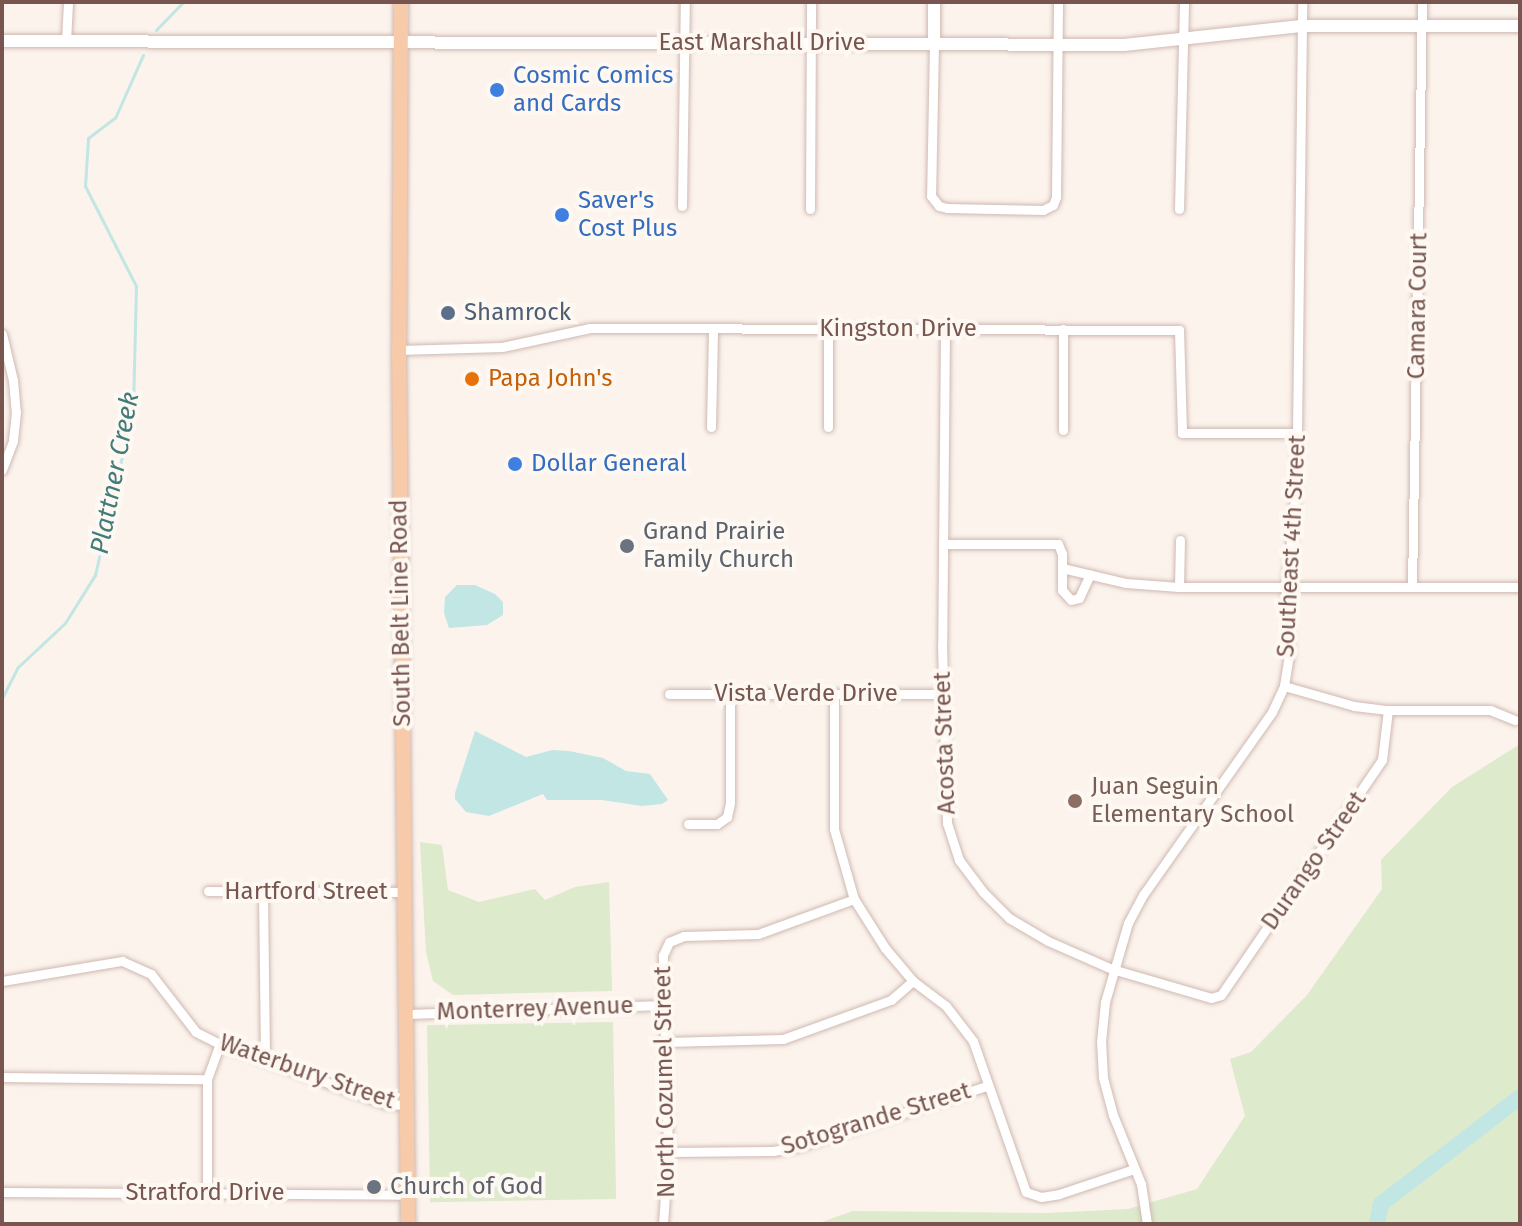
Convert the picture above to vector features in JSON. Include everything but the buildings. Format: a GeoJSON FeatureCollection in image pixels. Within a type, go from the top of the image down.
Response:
{"type":"FeatureCollection","features":[{"type":"Feature","properties":{"kind":"main road","name":"South Belt Line Road"},"geometry":{"type":"LineString","coordinates":[[401,2],[399,350],[408,1224]]}},
{"type":"Feature","properties":{"kind":"main road"},"geometry":{"type":"LineString","coordinates":[[934,2],[934,44]]}},
{"type":"Feature","properties":{"kind":"main road","name":"East Marshall Drive"},"geometry":{"type":"LineString","coordinates":[[2,41],[1124,45],[1301,26],[1520,26]]}},
{"type":"Feature","properties":{"kind":"street"},"geometry":{"type":"LineString","coordinates":[[66,41],[68,2]]}},
{"type":"Feature","properties":{"kind":"street"},"geometry":{"type":"LineString","coordinates":[[682,206],[685,2]]}},
{"type":"Feature","properties":{"kind":"street"},"geometry":{"type":"LineString","coordinates":[[810,209],[811,2]]}},
{"type":"Feature","properties":{"kind":"street"},"geometry":{"type":"LineString","coordinates":[[934,44],[931,196],[939,206],[1043,210],[1053,205],[1058,2]]}},
{"type":"Feature","properties":{"kind":"street"},"geometry":{"type":"LineString","coordinates":[[1179,209],[1184,2]]}},
{"type":"Feature","properties":{"kind":"street","name":"Southeast 4th Street"},"geometry":{"type":"LineString","coordinates":[[1147,1224],[1141,1184],[1113,1115],[1103,1078],[1101,1042],[1112,969],[1128,923],[1143,895],[1272,712],[1284,686],[1289,655],[1286,587],[1294,515],[1297,433],[1302,2]]}},
{"type":"Feature","properties":{"kind":"street","name":"Camara Court"},"geometry":{"type":"LineString","coordinates":[[1412,587],[1422,2]]}},
{"type":"Feature","properties":{"kind":"street","name":"Kingston Drive"},"geometry":{"type":"LineString","coordinates":[[399,350],[502,347],[590,328],[1179,330],[1182,433],[1297,433]]}},
{"type":"Feature","properties":{"kind":"street"},"geometry":{"type":"LineString","coordinates":[[711,427],[713,328]]}},
{"type":"Feature","properties":{"kind":"street"},"geometry":{"type":"LineString","coordinates":[[828,328],[828,427]]}},
{"type":"Feature","properties":{"kind":"street","name":"Acosta Street"},"geometry":{"type":"LineString","coordinates":[[945,329],[943,694],[947,823],[959,860],[983,892],[1009,918],[1048,941],[1112,969],[1211,998]]}},
{"type":"Feature","properties":{"kind":"street"},"geometry":{"type":"LineString","coordinates":[[1063,329],[1063,430]]}},
{"type":"Feature","properties":{"kind":"street"},"geometry":{"type":"LineString","coordinates":[[2,334],[13,380],[16,412],[13,441],[2,470]]}},
{"type":"Feature","properties":{"kind":"street"},"geometry":{"type":"LineString","coordinates":[[1179,587],[1180,540]]}},
{"type":"Feature","properties":{"kind":"street"},"geometry":{"type":"LineString","coordinates":[[943,544],[1058,544],[1062,590],[1071,600],[1079,598],[1090,574]]}},
{"type":"Feature","properties":{"kind":"street"},"geometry":{"type":"LineString","coordinates":[[1062,568],[1126,583],[1179,587],[1520,587]]}},
{"type":"Feature","properties":{"kind":"street"},"geometry":{"type":"LineString","coordinates":[[1284,686],[1354,706],[1388,710],[1490,710],[1515,720]]}},
{"type":"Feature","properties":{"kind":"street","name":"Vista Verde Drive"},"geometry":{"type":"LineString","coordinates":[[669,694],[943,694]]}},
{"type":"Feature","properties":{"kind":"street"},"geometry":{"type":"LineString","coordinates":[[688,824],[717,824],[727,817],[730,803],[730,694]]}},
{"type":"Feature","properties":{"kind":"street"},"geometry":{"type":"LineString","coordinates":[[834,694],[834,829],[854,899],[885,948],[913,981],[963,1024],[973,1041],[1026,1192],[1041,1197],[1059,1194],[1134,1169]]}},
{"type":"Feature","properties":{"kind":"street","name":"Durango Street"},"geometry":{"type":"LineString","coordinates":[[1211,998],[1221,995],[1382,760],[1388,710]]}},
{"type":"Feature","properties":{"kind":"street","name":"Hartford Street"},"geometry":{"type":"LineString","coordinates":[[208,891],[403,892]]}},
{"type":"Feature","properties":{"kind":"street"},"geometry":{"type":"LineString","coordinates":[[263,892],[265,1059]]}},
{"type":"Feature","properties":{"kind":"street","name":"North Cozumel Street"},"geometry":{"type":"LineString","coordinates":[[663,1224],[668,1152],[663,955],[669,942],[684,936],[758,934],[854,899]]}},
{"type":"Feature","properties":{"kind":"street","name":"Waterbury Street"},"geometry":{"type":"LineString","coordinates":[[2,981],[122,961],[151,974],[196,1032],[220,1044],[387,1104],[407,1105]]}},
{"type":"Feature","properties":{"kind":"street"},"geometry":{"type":"LineString","coordinates":[[666,1042],[783,1039],[891,1000],[913,981]]}},
{"type":"Feature","properties":{"kind":"street","name":"Monterrey Avenue"},"geometry":{"type":"LineString","coordinates":[[406,1014],[665,1005]]}},
{"type":"Feature","properties":{"kind":"street"},"geometry":{"type":"LineString","coordinates":[[207,1193],[207,1079],[208,1068],[220,1044]]}},
{"type":"Feature","properties":{"kind":"street"},"geometry":{"type":"LineString","coordinates":[[2,1077],[207,1079]]}},
{"type":"Feature","properties":{"kind":"street","name":"Sotogrande Street"},"geometry":{"type":"LineString","coordinates":[[668,1152],[773,1151],[800,1146],[987,1086]]}},
{"type":"Feature","properties":{"kind":"street","name":"Stratford Drive"},"geometry":{"type":"LineString","coordinates":[[2,1192],[407,1195]]}},
{"type":"Feature","properties":{"kind":"green space"},"geometry":{"type":"Polygon","coordinates":[[[1520,744],[1520,1224],[816,1224],[853,1211],[1048,1213],[1128,1209],[1197,1189],[1245,1116],[1230,1059],[1251,1052],[1307,995],[1382,889],[1381,860],[1452,787],[1520,744]]]}},
{"type":"Feature","properties":{"kind":"green space"},"geometry":{"type":"Polygon","coordinates":[[[420,842],[442,845],[448,890],[479,902],[535,889],[545,900],[575,887],[609,882],[612,991],[453,995],[433,981],[426,952],[420,842]]]}},
{"type":"Feature","properties":{"kind":"green space"},"geometry":{"type":"Polygon","coordinates":[[[613,1022],[616,1199],[430,1202],[427,1025],[613,1022]]]}},
{"type":"Feature","properties":{"kind":"water"},"geometry":{"type":"Polygon","coordinates":[[[457,585],[475,585],[495,594],[503,602],[503,615],[487,625],[449,628],[444,613],[445,597],[457,585]]]}},
{"type":"Feature","properties":{"kind":"water"},"geometry":{"type":"Polygon","coordinates":[[[475,731],[526,757],[552,750],[569,751],[603,758],[626,771],[650,774],[668,800],[662,804],[642,806],[602,800],[547,800],[543,794],[489,816],[466,812],[455,799],[455,793],[475,731]]]}},
{"type":"Feature","properties":{"kind":"waterway","name":"Plattner Creek"},"geometry":{"type":"LineString","coordinates":[[156,30],[183,2]]}},
{"type":"Feature","properties":{"kind":"waterway","name":"Plattner Creek"},"geometry":{"type":"LineString","coordinates":[[2,698],[18,667],[65,623],[95,575],[133,408],[136,286],[85,186],[88,138],[115,118],[143,55]]}},
{"type":"Feature","properties":{"kind":"waterway"},"geometry":{"type":"LineString","coordinates":[[1377,1224],[1381,1204],[1520,1097]]}},
{"type":"Feature","properties":{"kind":"place","name":"Cosmic Comics and Cards"},"geometry":{"type":"Point","coordinates":[497,90]}},
{"type":"Feature","properties":{"kind":"place","name":"Saver's Cost Plus"},"geometry":{"type":"Point","coordinates":[562,215]}},
{"type":"Feature","properties":{"kind":"place","name":"Shamrock"},"geometry":{"type":"Point","coordinates":[448,313]}},
{"type":"Feature","properties":{"kind":"place","name":"Papa John's"},"geometry":{"type":"Point","coordinates":[472,379]}},
{"type":"Feature","properties":{"kind":"place","name":"Dollar General"},"geometry":{"type":"Point","coordinates":[515,464]}},
{"type":"Feature","properties":{"kind":"place","name":"Grand Prairie Family Church"},"geometry":{"type":"Point","coordinates":[627,546]}},
{"type":"Feature","properties":{"kind":"place","name":"Juan Seguin Elementary School"},"geometry":{"type":"Point","coordinates":[1075,801]}},
{"type":"Feature","properties":{"kind":"place","name":"Church of God"},"geometry":{"type":"Point","coordinates":[374,1187]}}]}
